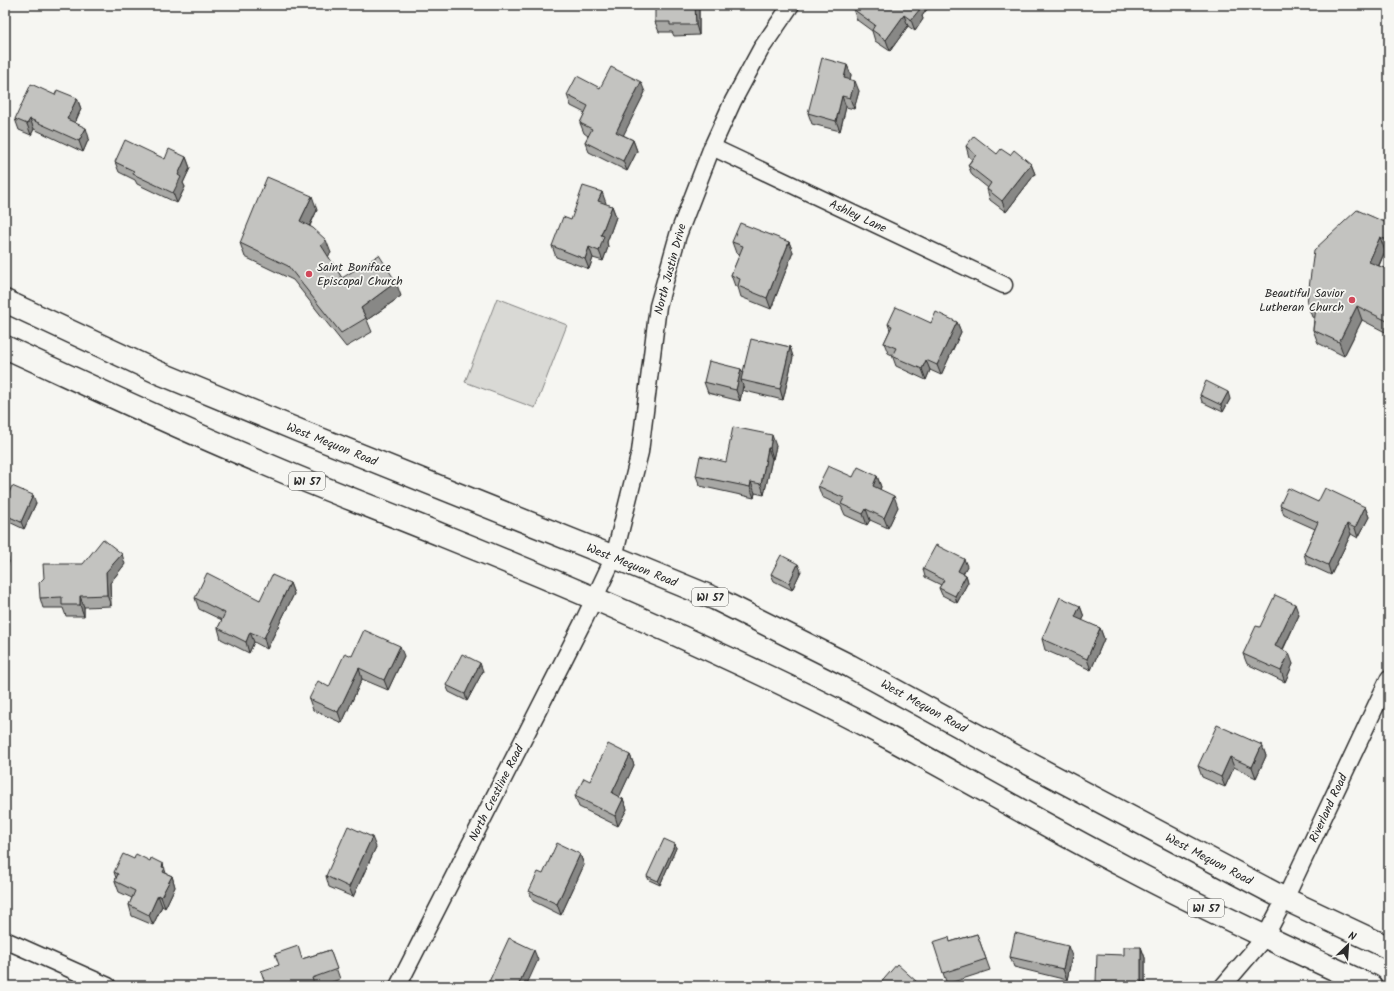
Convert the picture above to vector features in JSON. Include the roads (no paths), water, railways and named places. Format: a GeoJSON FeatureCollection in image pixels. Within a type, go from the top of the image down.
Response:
{"type":"FeatureCollection","features":[{"type":"Feature","properties":{"kind":"main road","name":"West Mequon Road"},"geometry":{"type":"LineString","coordinates":[[5,301],[157,372],[300,431],[614,556],[716,599],[850,666],[1009,753],[1285,899],[1389,948]]}},
{"type":"Feature","properties":{"kind":"main road","name":"WI 57"},"geometry":{"type":"LineString","coordinates":[[5,346],[258,461],[444,536],[594,599],[687,639],[793,688],[894,739],[1123,866],[1265,937],[1371,986]]}},
{"type":"Feature","properties":{"kind":"street","name":"North Justin Drive"},"geometry":{"type":"LineString","coordinates":[[594,599],[614,556],[640,452],[658,306],[678,235],[712,147],[733,101],[761,49],[791,5]]}},
{"type":"Feature","properties":{"kind":"street","name":"Ashley Lane"},"geometry":{"type":"LineString","coordinates":[[712,147],[1004,285]]}},
{"type":"Feature","properties":{"kind":"street","name":"North Crestline Road"},"geometry":{"type":"LineString","coordinates":[[398,986],[594,599]]}},
{"type":"Feature","properties":{"kind":"street","name":"Riverland Road"},"geometry":{"type":"LineString","coordinates":[[1223,986],[1265,937],[1285,899],[1389,678]]}},
{"type":"Feature","properties":{"kind":"street"},"geometry":{"type":"LineString","coordinates":[[5,940],[108,986]]}},
{"type":"Feature","properties":{"kind":"place","name":"Saint Boniface Episcopal Church"},"geometry":{"type":"Point","coordinates":[309,274]}},
{"type":"Feature","properties":{"kind":"place","name":"Beautiful Savior Lutheran Church"},"geometry":{"type":"Point","coordinates":[1352,300]}}]}
